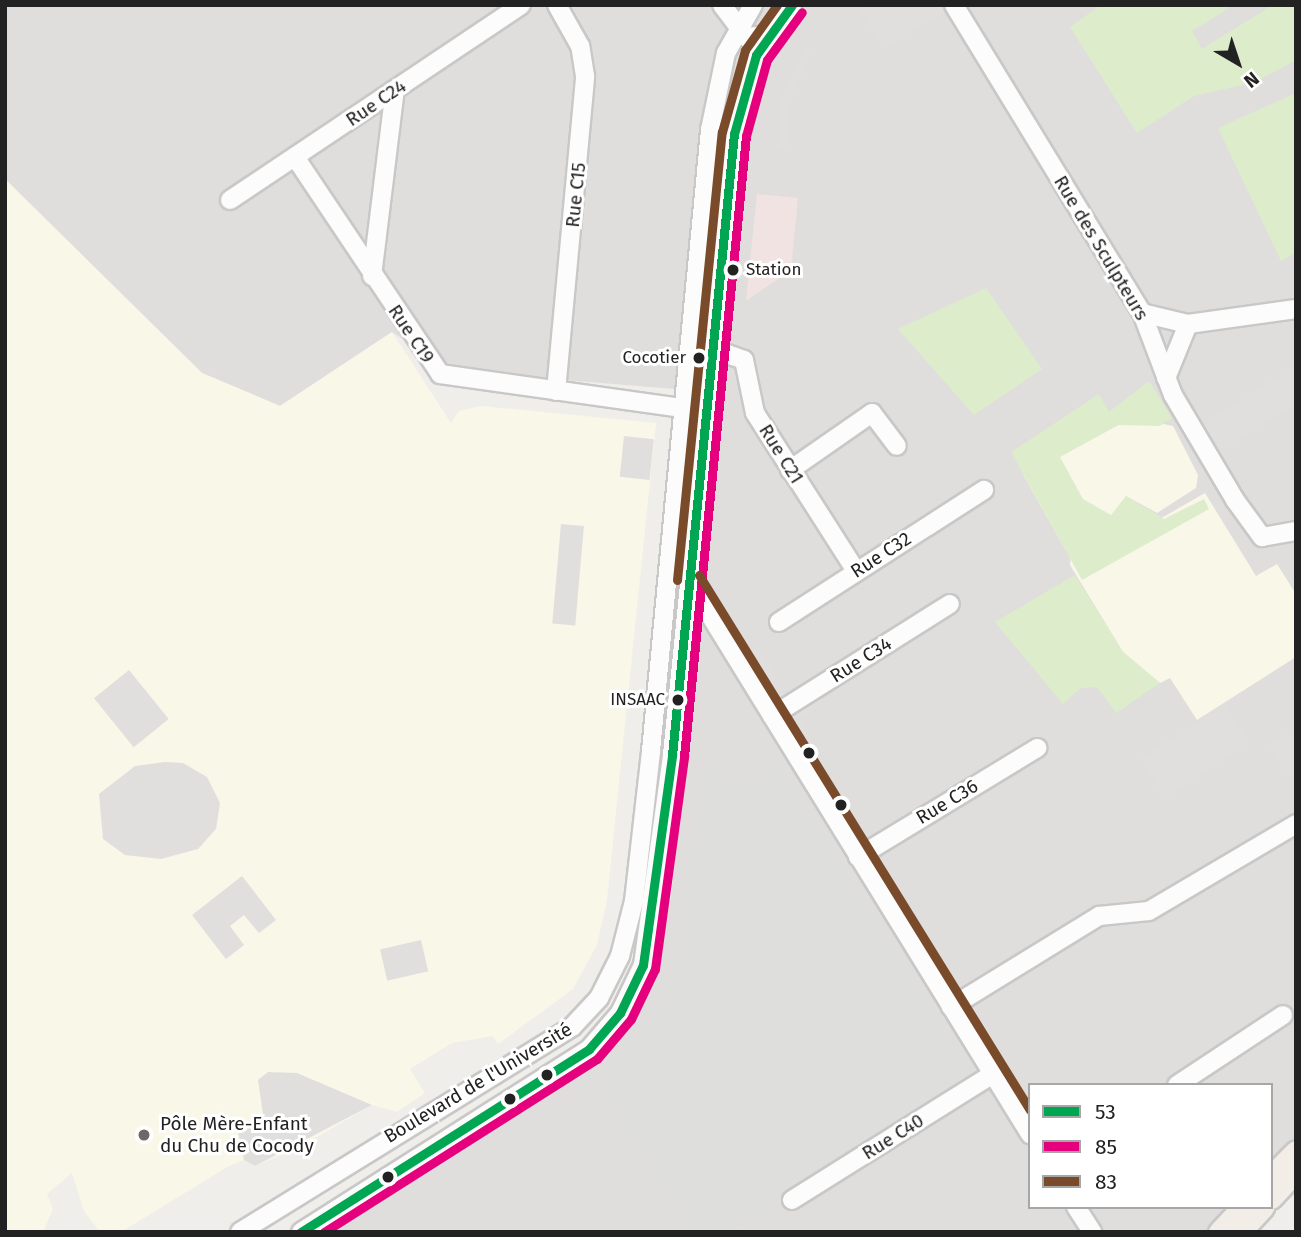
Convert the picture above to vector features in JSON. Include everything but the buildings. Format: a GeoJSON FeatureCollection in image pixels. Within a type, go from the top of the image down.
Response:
{"type":"FeatureCollection","features":[{"type":"Feature","properties":{"kind":"main road"},"geometry":{"type":"LineString","coordinates":[[1273,1174],[1296,1150]]}},
{"type":"Feature","properties":{"kind":"main road"},"geometry":{"type":"LineString","coordinates":[[1273,1196],[1296,1171]]}},
{"type":"Feature","properties":{"kind":"main road"},"geometry":{"type":"LineString","coordinates":[[1219,1232],[1240,1209]]}},
{"type":"Feature","properties":{"kind":"main road"},"geometry":{"type":"LineString","coordinates":[[1240,1232],[1261,1209]]}},
{"type":"Feature","properties":{"kind":"street","name":"Rue C24"},"geometry":{"type":"LineString","coordinates":[[230,200],[521,5]]}},
{"type":"Feature","properties":{"kind":"street","name":"Rue C15"},"geometry":{"type":"LineString","coordinates":[[556,391],[585,76],[580,46],[557,5]]}},
{"type":"Feature","properties":{"kind":"street"},"geometry":{"type":"LineString","coordinates":[[722,5],[735,29],[752,40],[773,30],[773,5]]}},
{"type":"Feature","properties":{"kind":"street","name":"Boulevard de l'Université"},"geometry":{"type":"LineString","coordinates":[[240,1232],[425,1114],[564,1032],[610,979],[634,901],[710,130],[735,29],[753,5]]}},
{"type":"Feature","properties":{"kind":"street","name":"Boulevard de l'Université"},"geometry":{"type":"LineString","coordinates":[[301,1232],[441,1138],[589,1049],[633,990],[655,906],[734,134],[747,76],[773,30],[792,5]]}},
{"type":"Feature","properties":{"kind":"street","name":"Rue des Sculpteurs"},"geometry":{"type":"LineString","coordinates":[[954,5],[1142,313],[1166,378],[1262,537],[1296,531]]}},
{"type":"Feature","properties":{"kind":"street"},"geometry":{"type":"LineString","coordinates":[[372,276],[395,90]]}},
{"type":"Feature","properties":{"kind":"street","name":"Rue C19"},"geometry":{"type":"LineString","coordinates":[[295,157],[440,374],[683,408]]}},
{"type":"Feature","properties":{"kind":"street"},"geometry":{"type":"LineString","coordinates":[[1142,313],[1188,324],[1296,309]]}},
{"type":"Feature","properties":{"kind":"street"},"geometry":{"type":"LineString","coordinates":[[1166,378],[1188,324]]}},
{"type":"Feature","properties":{"kind":"street","name":"Rue C21"},"geometry":{"type":"LineString","coordinates":[[711,348],[735,352],[744,360],[755,413],[856,571]]}},
{"type":"Feature","properties":{"kind":"street"},"geometry":{"type":"LineString","coordinates":[[790,470],[872,413],[897,446]]}},
{"type":"Feature","properties":{"kind":"street","name":"Rue C32"},"geometry":{"type":"LineString","coordinates":[[779,622],[984,490]]}},
{"type":"Feature","properties":{"kind":"street"},"geometry":{"type":"LineString","coordinates":[[667,579],[689,581],[1028,1131]]}},
{"type":"Feature","properties":{"kind":"street","name":"Rue C34"},"geometry":{"type":"LineString","coordinates":[[772,716],[950,604]]}},
{"type":"Feature","properties":{"kind":"street","name":"Rue C36"},"geometry":{"type":"LineString","coordinates":[[858,857],[1037,748]]}},
{"type":"Feature","properties":{"kind":"street"},"geometry":{"type":"LineString","coordinates":[[951,1007],[1099,916],[1149,911],[1296,824]]}},
{"type":"Feature","properties":{"kind":"street"},"geometry":{"type":"LineString","coordinates":[[1180,1083],[1283,1015]]}},
{"type":"Feature","properties":{"kind":"street","name":"Rue C40"},"geometry":{"type":"LineString","coordinates":[[792,1200],[993,1074]]}},
{"type":"Feature","properties":{"kind":"street"},"geometry":{"type":"LineString","coordinates":[[425,1114],[441,1138]]}},
{"type":"Feature","properties":{"kind":"street"},"geometry":{"type":"LineString","coordinates":[[1077,1209],[1085,1229]]}},
{"type":"Feature","properties":{"kind":"shaded area"},"geometry":{"type":"Polygon","coordinates":[[[5,5],[1296,5],[1296,1137],[1273,1160],[1273,1083],[1028,1083],[1028,1209],[1227,1209],[1206,1232],[325,1232],[577,1068],[637,1010],[659,958],[671,898],[724,393],[451,371],[392,332],[280,406],[202,373],[5,179],[5,5]]]}},
{"type":"Feature","properties":{"kind":"shaded area"},"geometry":{"type":"Polygon","coordinates":[[[863,5],[941,5],[945,11],[884,49],[859,8],[863,5]]]}},
{"type":"Feature","properties":{"kind":"shaded area"},"geometry":{"type":"Polygon","coordinates":[[[805,50],[811,53],[791,98],[787,149],[777,148],[783,95],[805,50]]]}},
{"type":"Feature","properties":{"kind":"shaded area"},"geometry":{"type":"Polygon","coordinates":[[[5,179],[202,373],[280,406],[392,332],[451,423],[459,411],[481,406],[656,423],[607,900],[597,945],[573,989],[498,1044],[493,1036],[452,1043],[410,1069],[425,1093],[397,1112],[372,1105],[298,1148],[255,1166],[244,1160],[229,1166],[121,1232],[100,1232],[84,1211],[72,1173],[47,1194],[53,1209],[43,1232],[5,1232],[5,179]]]}},
{"type":"Feature","properties":{"kind":"shaded area"},"geometry":{"type":"Polygon","coordinates":[[[757,194],[798,198],[791,270],[746,301],[757,194]]]}},
{"type":"Feature","properties":{"kind":"shaded area"},"geometry":{"type":"Polygon","coordinates":[[[1296,366],[1296,412],[1292,406],[1218,452],[1201,424],[1296,366]]]}},
{"type":"Feature","properties":{"kind":"shaded area"},"geometry":{"type":"Polygon","coordinates":[[[1149,421],[1173,426],[1198,475],[1196,488],[1157,513],[1126,496],[1119,510],[1065,549],[1024,476],[1118,425],[1149,421]]]}},
{"type":"Feature","properties":{"kind":"shaded area"},"geometry":{"type":"Polygon","coordinates":[[[624,436],[654,439],[650,480],[620,477],[624,436]]]}},
{"type":"Feature","properties":{"kind":"shaded area"},"geometry":{"type":"Polygon","coordinates":[[[1205,493],[1256,576],[1277,564],[1296,594],[1296,657],[1197,720],[1170,678],[1160,683],[1123,652],[1070,565],[1071,556],[1132,535],[1205,493]]]}},
{"type":"Feature","properties":{"kind":"shaded area"},"geometry":{"type":"Polygon","coordinates":[[[561,524],[584,526],[575,626],[552,624],[561,524]]]}},
{"type":"Feature","properties":{"kind":"shaded area"},"geometry":{"type":"Polygon","coordinates":[[[757,647],[788,696],[780,701],[746,654],[757,647]]]}},
{"type":"Feature","properties":{"kind":"shaded area"},"geometry":{"type":"Polygon","coordinates":[[[129,670],[169,719],[134,747],[94,698],[129,670]]]}},
{"type":"Feature","properties":{"kind":"shaded area"},"geometry":{"type":"Polygon","coordinates":[[[814,697],[819,705],[799,718],[816,744],[808,750],[786,716],[814,697]]]}},
{"type":"Feature","properties":{"kind":"shaded area"},"geometry":{"type":"Polygon","coordinates":[[[1225,704],[1250,743],[1165,798],[1140,759],[1225,704]]]}},
{"type":"Feature","properties":{"kind":"shaded area"},"geometry":{"type":"Polygon","coordinates":[[[1296,728],[1296,787],[1269,745],[1296,728]]]}},
{"type":"Feature","properties":{"kind":"shaded area"},"geometry":{"type":"Polygon","coordinates":[[[165,762],[183,763],[207,777],[220,803],[216,829],[198,849],[161,859],[125,855],[103,839],[99,794],[135,766],[165,762]]]}},
{"type":"Feature","properties":{"kind":"shaded area"},"geometry":{"type":"Polygon","coordinates":[[[778,762],[974,1073],[727,1232],[698,1232],[594,1075],[628,1048],[659,1011],[680,954],[701,777],[716,765],[735,791],[778,762]]]}},
{"type":"Feature","properties":{"kind":"shaded area"},"geometry":{"type":"Polygon","coordinates":[[[242,876],[276,920],[259,933],[244,915],[230,926],[244,945],[226,959],[192,915],[242,876]]]}},
{"type":"Feature","properties":{"kind":"shaded area"},"geometry":{"type":"Polygon","coordinates":[[[421,940],[428,971],[387,981],[380,949],[421,940]]]}},
{"type":"Feature","properties":{"kind":"shaded area"},"geometry":{"type":"Polygon","coordinates":[[[268,1072],[297,1073],[372,1105],[255,1166],[244,1160],[237,1127],[264,1121],[258,1080],[268,1072]]]}},
{"type":"Feature","properties":{"kind":"green space"},"geometry":{"type":"Polygon","coordinates":[[[1101,5],[1234,5],[1192,31],[1202,49],[1273,5],[1296,5],[1296,60],[1255,82],[1194,96],[1137,133],[1070,27],[1101,5]]]}},
{"type":"Feature","properties":{"kind":"green space"},"geometry":{"type":"Polygon","coordinates":[[[1296,93],[1296,253],[1281,261],[1218,128],[1296,93]]]}},
{"type":"Feature","properties":{"kind":"green space"},"geometry":{"type":"Polygon","coordinates":[[[986,288],[1042,369],[974,415],[898,329],[986,288]]]}},
{"type":"Feature","properties":{"kind":"green space"},"geometry":{"type":"Polygon","coordinates":[[[1149,381],[1172,418],[1160,426],[1118,425],[1060,457],[1083,499],[1111,515],[1126,496],[1164,519],[1204,499],[1209,509],[1082,580],[1011,452],[1099,394],[1109,412],[1149,381]]]}},
{"type":"Feature","properties":{"kind":"green space"},"geometry":{"type":"Polygon","coordinates":[[[1075,575],[1123,652],[1160,683],[1116,713],[1097,687],[1081,688],[1063,704],[995,622],[1075,575]]]}},
{"type":"Feature","properties":{"kind":"transit line","name":"83"},"geometry":{"type":"LineString","coordinates":[[677,580],[722,132],[745,50],[777,5]]}},
{"type":"Feature","properties":{"kind":"transit line","name":"53"},"geometry":{"type":"LineString","coordinates":[[301,1232],[589,1049],[620,1013],[643,965],[672,755],[734,134],[756,55],[792,5]]}},
{"type":"Feature","properties":{"kind":"transit line","name":"85"},"geometry":{"type":"LineString","coordinates":[[324,1232],[597,1059],[631,1019],[655,969],[684,756],[746,136],[767,60],[802,12]]}},
{"type":"Feature","properties":{"kind":"transit line","name":"83"},"geometry":{"type":"LineString","coordinates":[[699,575],[1028,1107]]}},
{"type":"Feature","properties":{"kind":"place","name":"Station"},"geometry":{"type":"Point","coordinates":[733,270]}},
{"type":"Feature","properties":{"kind":"place","name":"Cocotier"},"geometry":{"type":"Point","coordinates":[699,358]}},
{"type":"Feature","properties":{"kind":"place","name":"INSAAC"},"geometry":{"type":"Point","coordinates":[678,700]}},
{"type":"Feature","properties":{"kind":"place","name":"Pôle Mère-Enfant du Chu de Cocody"},"geometry":{"type":"Point","coordinates":[144,1135]}}]}
